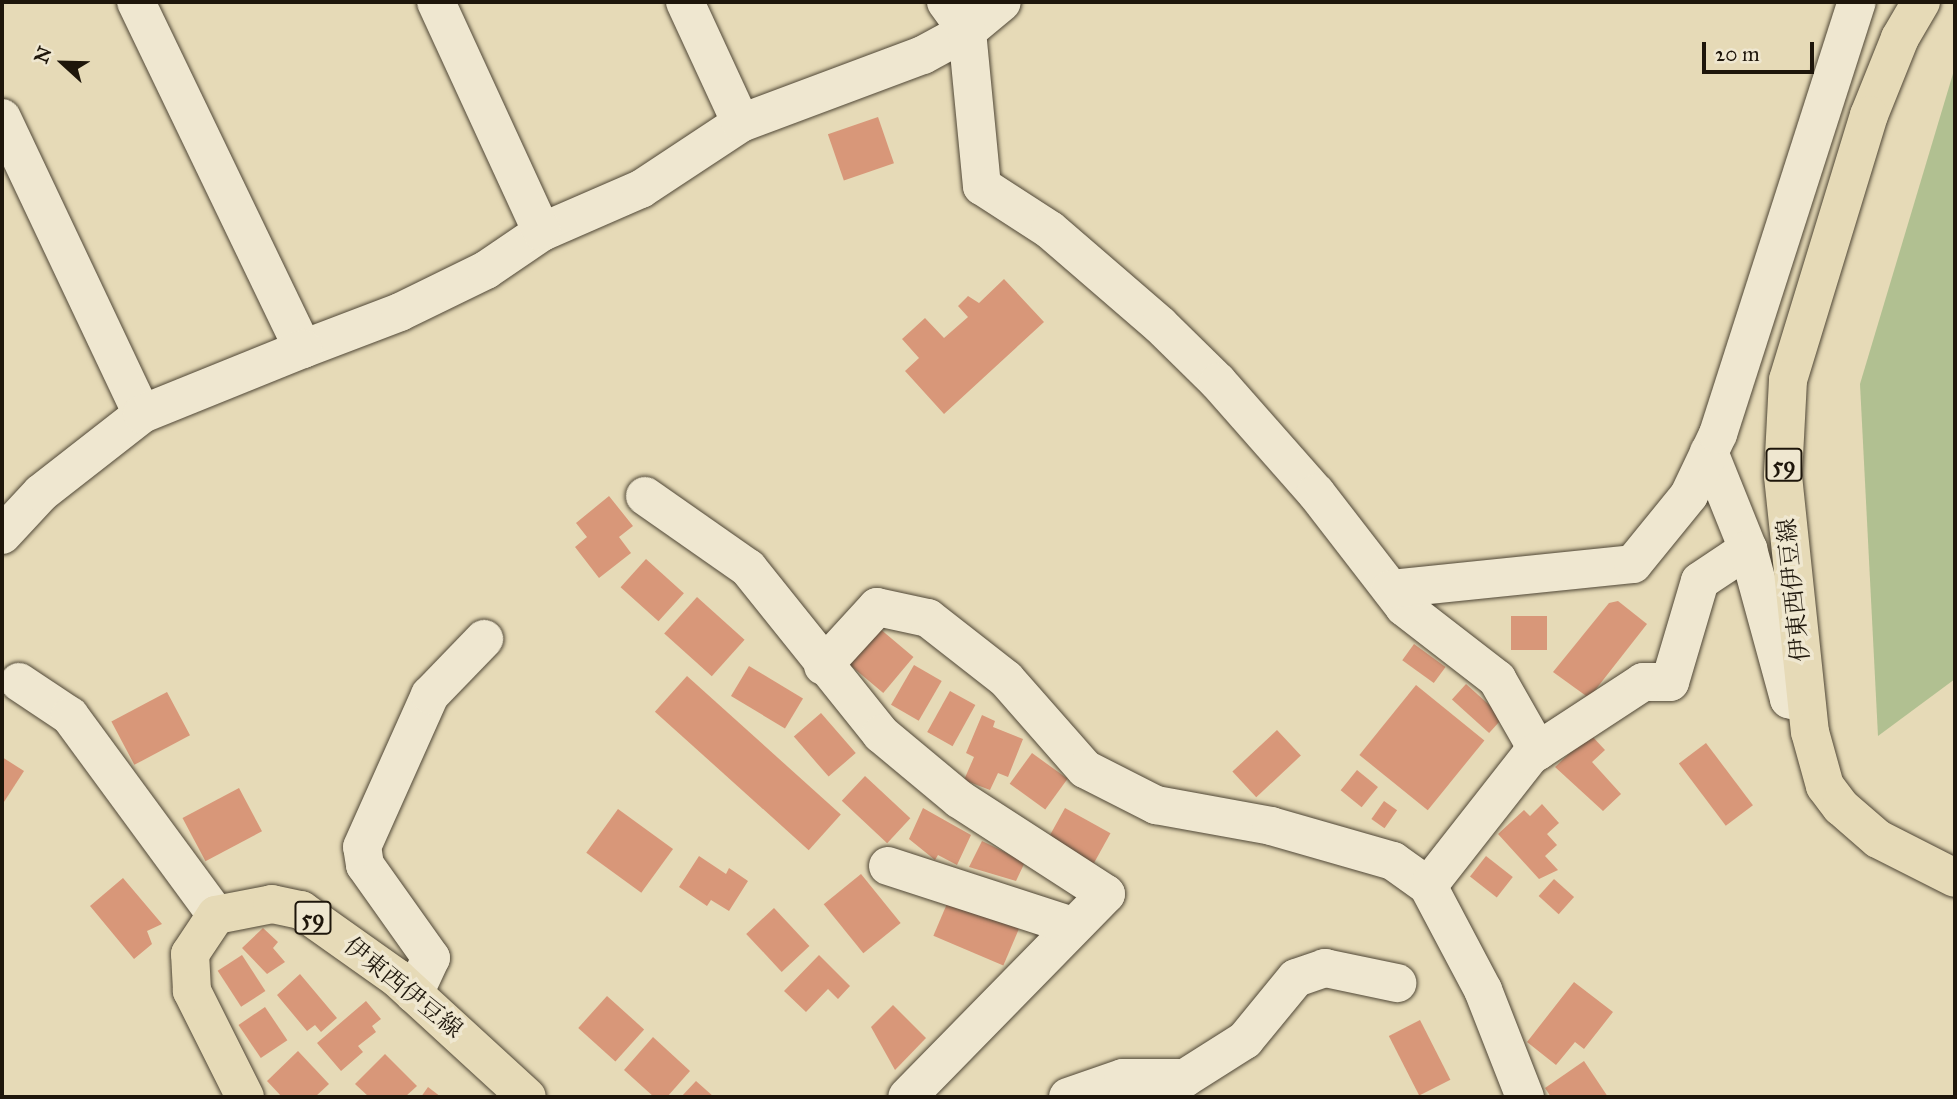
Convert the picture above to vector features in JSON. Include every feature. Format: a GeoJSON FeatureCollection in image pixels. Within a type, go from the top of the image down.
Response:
{"type":"FeatureCollection","features":[{"type":"Feature","properties":{"kind":"main road","name":"伊東西伊豆線"},"geometry":{"type":"LineString","coordinates":[[1921,2],[1900,38],[1869,115],[1788,380],[1783,476],[1806,704],[1821,773],[1841,807],[1878,839],[1955,878]]}},
{"type":"Feature","properties":{"kind":"main road","name":"伊東西伊豆線"},"geometry":{"type":"LineString","coordinates":[[216,915],[272,904],[301,910],[414,993],[527,1097]]}},
{"type":"Feature","properties":{"kind":"main road"},"geometry":{"type":"LineString","coordinates":[[216,915],[190,954],[192,991],[245,1097]]}},
{"type":"Feature","properties":{"kind":"street"},"geometry":{"type":"LineString","coordinates":[[136,2],[303,349]]}},
{"type":"Feature","properties":{"kind":"street"},"geometry":{"type":"LineString","coordinates":[[436,2],[542,232]]}},
{"type":"Feature","properties":{"kind":"street"},"geometry":{"type":"LineString","coordinates":[[685,2],[741,123]]}},
{"type":"Feature","properties":{"kind":"street"},"geometry":{"type":"LineString","coordinates":[[2,535],[41,493],[142,414],[425,300],[486,270],[542,232],[641,189],[741,123],[923,55],[956,17],[1002,2]]}},
{"type":"Feature","properties":{"kind":"street"},"geometry":{"type":"LineString","coordinates":[[1391,589],[1633,564],[1689,495],[1710,452],[1857,2]]}},
{"type":"Feature","properties":{"kind":"street"},"geometry":{"type":"LineString","coordinates":[[956,17],[982,186],[1050,230],[1160,325],[1315,492],[1404,607],[1497,680],[1538,751]]}},
{"type":"Feature","properties":{"kind":"street"},"geometry":{"type":"LineString","coordinates":[[2,118],[142,414]]}},
{"type":"Feature","properties":{"kind":"street"},"geometry":{"type":"LineString","coordinates":[[1710,452],[1748,549],[1789,699],[1806,704]]}},
{"type":"Feature","properties":{"kind":"street"},"geometry":{"type":"LineString","coordinates":[[645,496],[748,568],[823,666],[881,734],[959,799],[1106,894],[907,1097]]}},
{"type":"Feature","properties":{"kind":"street"},"geometry":{"type":"LineString","coordinates":[[1428,886],[1538,751],[1643,682],[1670,682],[1700,581],[1748,549]]}},
{"type":"Feature","properties":{"kind":"street"},"geometry":{"type":"LineString","coordinates":[[823,666],[877,607],[928,618],[1006,679],[1085,769],[1156,806],[1271,826],[1393,861],[1428,886],[1483,990],[1525,1097]]}},
{"type":"Feature","properties":{"kind":"street"},"geometry":{"type":"LineString","coordinates":[[414,993],[431,958],[365,865],[362,847],[430,695],[484,639]]}},
{"type":"Feature","properties":{"kind":"street"},"geometry":{"type":"LineString","coordinates":[[19,682],[70,716],[216,915]]}},
{"type":"Feature","properties":{"kind":"street"},"geometry":{"type":"LineString","coordinates":[[888,866],[1073,926]]}},
{"type":"Feature","properties":{"kind":"street"},"geometry":{"type":"LineString","coordinates":[[1068,1097],[1123,1078],[1185,1078],[1245,1040],[1296,978],[1325,968],[1397,983]]}},
{"type":"Feature","properties":{"kind":"green space"},"geometry":{"type":"Polygon","coordinates":[[[1955,67],[1955,679],[1878,736],[1860,384],[1955,67]]]}},
{"type":"Feature","properties":{"kind":"building"},"geometry":{"type":"Polygon","coordinates":[[[878,117],[894,163],[844,181],[828,134],[878,117]]]}},
{"type":"Feature","properties":{"kind":"building"},"geometry":{"type":"Polygon","coordinates":[[[1004,279],[1044,322],[944,414],[905,371],[919,358],[902,339],[925,318],[944,338],[968,317],[958,306],[968,296],[979,303],[1004,279]]]}},
{"type":"Feature","properties":{"kind":"building"},"geometry":{"type":"Polygon","coordinates":[[[609,496],[633,526],[619,537],[631,553],[599,578],[575,547],[587,537],[576,523],[609,496]]]}},
{"type":"Feature","properties":{"kind":"building"},"geometry":{"type":"Polygon","coordinates":[[[646,559],[684,593],[658,621],[621,587],[646,559]]]}},
{"type":"Feature","properties":{"kind":"building"},"geometry":{"type":"Polygon","coordinates":[[[697,597],[745,640],[712,676],[664,633],[697,597]]]}},
{"type":"Feature","properties":{"kind":"building"},"geometry":{"type":"Polygon","coordinates":[[[1618,601],[1647,624],[1589,698],[1553,672],[1609,603],[1618,601]]]}},
{"type":"Feature","properties":{"kind":"building"},"geometry":{"type":"Polygon","coordinates":[[[1511,616],[1547,616],[1547,650],[1511,650],[1511,616]]]}},
{"type":"Feature","properties":{"kind":"building"},"geometry":{"type":"Polygon","coordinates":[[[879,628],[913,657],[883,693],[849,664],[879,628]]]}},
{"type":"Feature","properties":{"kind":"building"},"geometry":{"type":"Polygon","coordinates":[[[1414,644],[1446,667],[1434,683],[1402,660],[1414,644]]]}},
{"type":"Feature","properties":{"kind":"building"},"geometry":{"type":"Polygon","coordinates":[[[914,665],[942,681],[919,721],[891,705],[914,665]]]}},
{"type":"Feature","properties":{"kind":"building"},"geometry":{"type":"Polygon","coordinates":[[[749,666],[803,698],[785,728],[731,696],[749,666]]]}},
{"type":"Feature","properties":{"kind":"building"},"geometry":{"type":"Polygon","coordinates":[[[687,676],[841,815],[809,850],[655,712],[687,676]]]}},
{"type":"Feature","properties":{"kind":"building"},"geometry":{"type":"Polygon","coordinates":[[[1466,684],[1503,717],[1489,733],[1452,700],[1466,684]]]}},
{"type":"Feature","properties":{"kind":"building"},"geometry":{"type":"Polygon","coordinates":[[[1416,685],[1484,740],[1428,810],[1359,755],[1416,685]]]}},
{"type":"Feature","properties":{"kind":"building"},"geometry":{"type":"Polygon","coordinates":[[[950,691],[975,705],[953,746],[927,732],[950,691]]]}},
{"type":"Feature","properties":{"kind":"building"},"geometry":{"type":"Polygon","coordinates":[[[167,692],[190,735],[134,765],[111,722],[167,692]]]}},
{"type":"Feature","properties":{"kind":"building"},"geometry":{"type":"Polygon","coordinates":[[[821,713],[856,753],[829,777],[794,737],[821,713]]]}},
{"type":"Feature","properties":{"kind":"building"},"geometry":{"type":"Polygon","coordinates":[[[982,715],[995,721],[993,727],[1023,739],[1008,777],[998,773],[990,790],[964,780],[974,757],[966,753],[982,715]]]}},
{"type":"Feature","properties":{"kind":"building"},"geometry":{"type":"Polygon","coordinates":[[[1277,730],[1301,756],[1256,797],[1232,772],[1277,730]]]}},
{"type":"Feature","properties":{"kind":"building"},"geometry":{"type":"Polygon","coordinates":[[[1590,734],[1605,750],[1592,762],[1621,794],[1603,811],[1555,767],[1590,734]]]}},
{"type":"Feature","properties":{"kind":"building"},"geometry":{"type":"Polygon","coordinates":[[[1706,743],[1753,805],[1726,826],[1679,763],[1706,743]]]}},
{"type":"Feature","properties":{"kind":"building"},"geometry":{"type":"Polygon","coordinates":[[[1032,753],[1068,779],[1045,810],[1010,784],[1032,753]]]}},
{"type":"Feature","properties":{"kind":"building"},"geometry":{"type":"Polygon","coordinates":[[[2,757],[24,771],[2,805],[2,757]]]}},
{"type":"Feature","properties":{"kind":"building"},"geometry":{"type":"Polygon","coordinates":[[[1357,770],[1378,787],[1362,807],[1341,790],[1357,770]]]}},
{"type":"Feature","properties":{"kind":"building"},"geometry":{"type":"Polygon","coordinates":[[[865,776],[910,818],[887,843],[842,801],[865,776]]]}},
{"type":"Feature","properties":{"kind":"building"},"geometry":{"type":"Polygon","coordinates":[[[239,788],[262,831],[205,861],[182,818],[239,788]]]}},
{"type":"Feature","properties":{"kind":"building"},"geometry":{"type":"Polygon","coordinates":[[[1384,801],[1397,810],[1384,828],[1371,819],[1384,801]]]}},
{"type":"Feature","properties":{"kind":"building"},"geometry":{"type":"Polygon","coordinates":[[[1542,804],[1559,823],[1547,834],[1557,845],[1545,856],[1558,870],[1539,879],[1498,834],[1524,810],[1530,816],[1542,804]]]}},
{"type":"Feature","properties":{"kind":"building"},"geometry":{"type":"Polygon","coordinates":[[[923,808],[971,835],[957,865],[938,855],[935,860],[909,839],[923,808]]]}},
{"type":"Feature","properties":{"kind":"building"},"geometry":{"type":"Polygon","coordinates":[[[1065,808],[1110,833],[1093,865],[1048,839],[1065,808]]]}},
{"type":"Feature","properties":{"kind":"building"},"geometry":{"type":"Polygon","coordinates":[[[618,809],[673,849],[641,893],[586,853],[618,809]]]}},
{"type":"Feature","properties":{"kind":"building"},"geometry":{"type":"Polygon","coordinates":[[[982,841],[1025,862],[1016,881],[969,867],[982,841]]]}},
{"type":"Feature","properties":{"kind":"building"},"geometry":{"type":"Polygon","coordinates":[[[699,856],[726,874],[729,868],[748,881],[729,911],[711,900],[707,906],[679,887],[699,856]]]}},
{"type":"Feature","properties":{"kind":"building"},"geometry":{"type":"Polygon","coordinates":[[[1486,856],[1513,877],[1497,897],[1470,876],[1486,856]]]}},
{"type":"Feature","properties":{"kind":"building"},"geometry":{"type":"Polygon","coordinates":[[[861,874],[901,923],[863,953],[824,904],[861,874]]]}},
{"type":"Feature","properties":{"kind":"building"},"geometry":{"type":"Polygon","coordinates":[[[123,878],[162,924],[147,931],[152,944],[134,959],[90,906],[123,878]]]}},
{"type":"Feature","properties":{"kind":"building"},"geometry":{"type":"Polygon","coordinates":[[[1554,879],[1574,897],[1559,914],[1539,896],[1554,879]]]}},
{"type":"Feature","properties":{"kind":"building"},"geometry":{"type":"Polygon","coordinates":[[[949,899],[1019,929],[1003,966],[933,936],[949,899]]]}},
{"type":"Feature","properties":{"kind":"building"},"geometry":{"type":"Polygon","coordinates":[[[774,908],[809,946],[782,972],[746,934],[774,908]]]}},
{"type":"Feature","properties":{"kind":"building"},"geometry":{"type":"Polygon","coordinates":[[[263,928],[278,942],[273,948],[285,962],[267,974],[242,948],[263,928]]]}},
{"type":"Feature","properties":{"kind":"building"},"geometry":{"type":"Polygon","coordinates":[[[242,955],[265,991],[241,1007],[218,971],[242,955]]]}},
{"type":"Feature","properties":{"kind":"building"},"geometry":{"type":"Polygon","coordinates":[[[819,955],[850,986],[838,999],[828,989],[806,1012],[784,991],[819,955]]]}},
{"type":"Feature","properties":{"kind":"building"},"geometry":{"type":"Polygon","coordinates":[[[300,974],[337,1018],[321,1032],[315,1025],[307,1031],[277,995],[300,974]]]}},
{"type":"Feature","properties":{"kind":"building"},"geometry":{"type":"Polygon","coordinates":[[[1574,982],[1613,1012],[1584,1049],[1575,1042],[1556,1065],[1527,1042],[1574,982]]]}},
{"type":"Feature","properties":{"kind":"building"},"geometry":{"type":"Polygon","coordinates":[[[607,996],[644,1029],[615,1061],[578,1028],[607,996]]]}},
{"type":"Feature","properties":{"kind":"building"},"geometry":{"type":"Polygon","coordinates":[[[366,1001],[381,1019],[372,1026],[376,1032],[358,1046],[363,1052],[341,1071],[317,1043],[366,1001]]]}},
{"type":"Feature","properties":{"kind":"building"},"geometry":{"type":"Polygon","coordinates":[[[893,1005],[926,1038],[895,1070],[871,1027],[893,1005]]]}},
{"type":"Feature","properties":{"kind":"building"},"geometry":{"type":"Polygon","coordinates":[[[265,1007],[287,1040],[261,1058],[238,1025],[265,1007]]]}},
{"type":"Feature","properties":{"kind":"building"},"geometry":{"type":"Polygon","coordinates":[[[1420,1020],[1450,1080],[1419,1096],[1389,1036],[1420,1020]]]}},
{"type":"Feature","properties":{"kind":"building"},"geometry":{"type":"Polygon","coordinates":[[[653,1037],[690,1071],[667,1097],[654,1097],[624,1070],[653,1037]]]}},
{"type":"Feature","properties":{"kind":"building"},"geometry":{"type":"Polygon","coordinates":[[[298,1051],[329,1084],[315,1097],[282,1097],[267,1081],[298,1051]]]}},
{"type":"Feature","properties":{"kind":"building"},"geometry":{"type":"Polygon","coordinates":[[[385,1054],[417,1086],[405,1097],[369,1097],[355,1084],[385,1054]]]}},
{"type":"Feature","properties":{"kind":"building"},"geometry":{"type":"Polygon","coordinates":[[[1584,1061],[1608,1097],[1551,1097],[1545,1088],[1584,1061]]]}},
{"type":"Feature","properties":{"kind":"building"},"geometry":{"type":"Polygon","coordinates":[[[696,1081],[714,1097],[681,1097],[696,1081]]]}},
{"type":"Feature","properties":{"kind":"building"},"geometry":{"type":"Polygon","coordinates":[[[428,1087],[441,1097],[421,1097],[428,1087]]]}}]}
